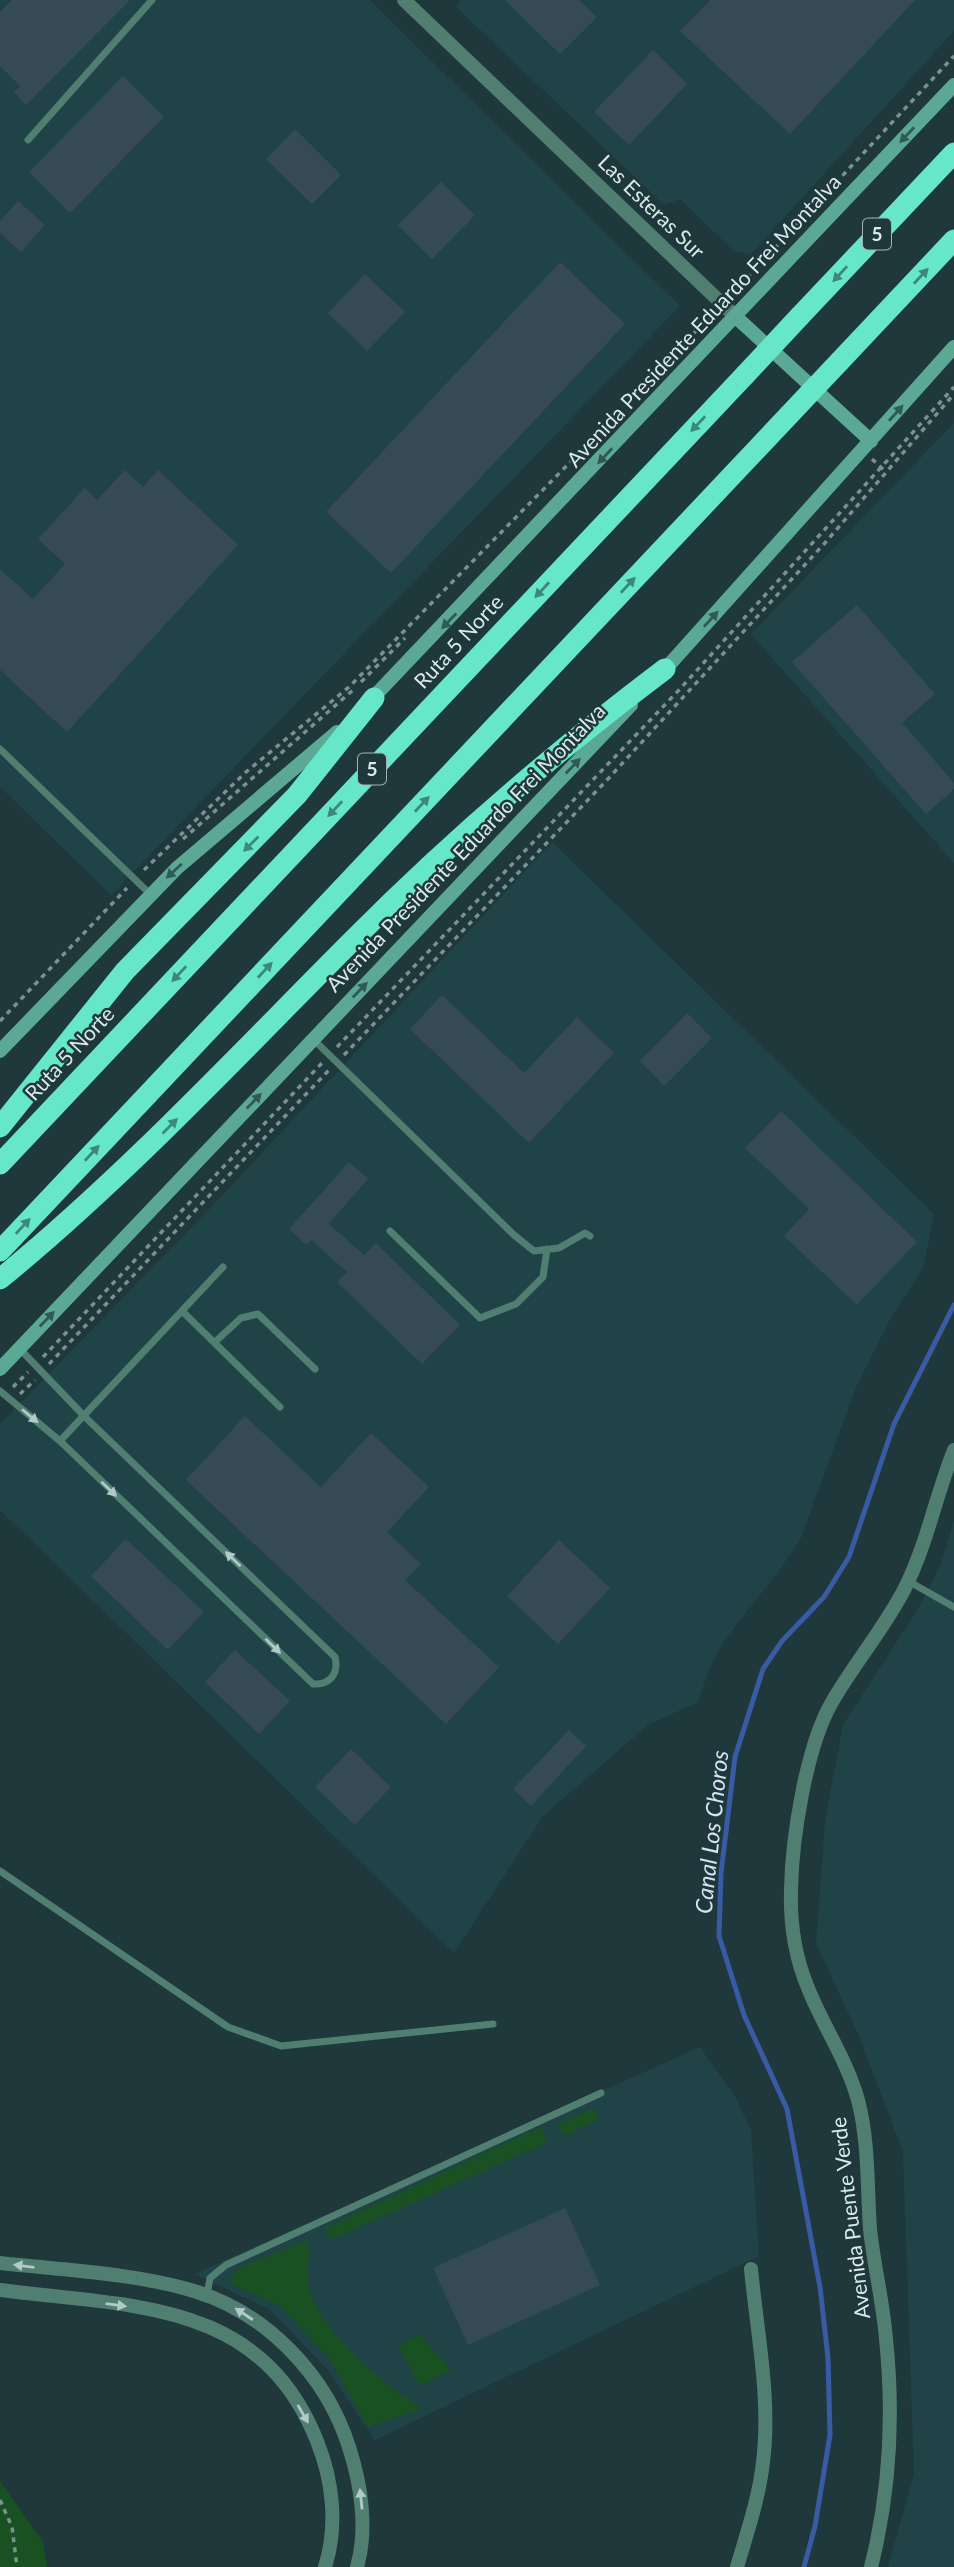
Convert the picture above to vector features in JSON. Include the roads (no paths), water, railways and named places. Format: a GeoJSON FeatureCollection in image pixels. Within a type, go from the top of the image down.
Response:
{"type":"FeatureCollection","features":[{"type":"Feature","properties":{"kind":"highway","name":"Ruta 5 Norte"},"geometry":{"type":"LineString","coordinates":[[0,1164],[954,153]]}},
{"type":"Feature","properties":{"kind":"highway"},"geometry":{"type":"LineString","coordinates":[[0,1251],[954,240]]}},
{"type":"Feature","properties":{"kind":"highway"},"geometry":{"type":"LineString","coordinates":[[0,1279],[131,1165],[353,939],[473,825],[560,750],[665,669]]}},
{"type":"Feature","properties":{"kind":"highway"},"geometry":{"type":"LineString","coordinates":[[0,1127],[116,982],[296,795],[374,698]]}},
{"type":"Feature","properties":{"kind":"main road","name":"Avenida Presidente Eduardo Frei Montalva"},"geometry":{"type":"LineString","coordinates":[[0,1051],[142,885],[374,698],[731,312],[954,85]]}},
{"type":"Feature","properties":{"kind":"main road","name":"Las Esteras Sur"},"geometry":{"type":"LineString","coordinates":[[731,312],[871,441]]}},
{"type":"Feature","properties":{"kind":"main road","name":"Avenida Presidente Eduardo Frei Montalva"},"geometry":{"type":"LineString","coordinates":[[0,1369],[665,669],[954,347]]}},
{"type":"Feature","properties":{"kind":"street","name":"Las Esteras Sur"},"geometry":{"type":"LineString","coordinates":[[404,0],[731,312]]}},
{"type":"Feature","properties":{"kind":"street"},"geometry":{"type":"LineString","coordinates":[[416,12],[427,0]]}},
{"type":"Feature","properties":{"kind":"street","name":"Avenida Puente Verde"},"geometry":{"type":"LineString","coordinates":[[871,2567],[883,2513],[891,2423],[886,2337],[873,2250],[866,2143],[857,2100],[844,2059],[801,1970],[793,1934],[791,1890],[805,1789],[818,1731],[832,1703],[892,1613],[908,1581],[954,1450]]}},
{"type":"Feature","properties":{"kind":"street"},"geometry":{"type":"LineString","coordinates":[[0,2263],[147,2282],[207,2295],[242,2311],[292,2352],[309,2371],[336,2414],[350,2448],[359,2483],[362,2532],[357,2567]]}},
{"type":"Feature","properties":{"kind":"street"},"geometry":{"type":"LineString","coordinates":[[737,2567],[758,2491],[765,2440],[764,2400],[751,2269]]}},
{"type":"Feature","properties":{"kind":"street"},"geometry":{"type":"LineString","coordinates":[[0,2290],[182,2315],[215,2328],[247,2348],[289,2392],[313,2430],[322,2453],[332,2502],[330,2552],[325,2567]]}},
{"type":"Feature","properties":{"kind":"lane"},"geometry":{"type":"LineString","coordinates":[[28,140],[152,0]]}},
{"type":"Feature","properties":{"kind":"lane"},"geometry":{"type":"LineString","coordinates":[[0,749],[142,885]]}},
{"type":"Feature","properties":{"kind":"lane"},"geometry":{"type":"LineString","coordinates":[[313,1039],[514,1236],[534,1251],[559,1248],[585,1233],[590,1236]]}},
{"type":"Feature","properties":{"kind":"lane"},"geometry":{"type":"LineString","coordinates":[[390,1231],[480,1318],[493,1316],[516,1304],[543,1277],[547,1249]]}},
{"type":"Feature","properties":{"kind":"lane"},"geometry":{"type":"LineString","coordinates":[[60,1441],[223,1267]]}},
{"type":"Feature","properties":{"kind":"lane"},"geometry":{"type":"LineString","coordinates":[[182,1311],[280,1407]]}},
{"type":"Feature","properties":{"kind":"lane"},"geometry":{"type":"LineString","coordinates":[[215,1342],[241,1318],[258,1314],[315,1369]]}},
{"type":"Feature","properties":{"kind":"lane"},"geometry":{"type":"LineString","coordinates":[[3,1393],[60,1441],[313,1684],[323,1684],[332,1678],[337,1668],[335,1657],[85,1417],[19,1348]]}},
{"type":"Feature","properties":{"kind":"lane"},"geometry":{"type":"LineString","coordinates":[[908,1581],[954,1607]]}},
{"type":"Feature","properties":{"kind":"lane"},"geometry":{"type":"LineString","coordinates":[[0,1871],[228,2027],[281,2046],[493,2024]]}},
{"type":"Feature","properties":{"kind":"lane"},"geometry":{"type":"LineString","coordinates":[[207,2295],[209,2278],[226,2265],[601,2093]]}},
{"type":"Feature","properties":{"kind":"waterway","name":"Canal Los Choros"},"geometry":{"type":"LineString","coordinates":[[804,2567],[815,2526],[830,2435],[828,2358],[820,2287],[787,2109],[744,2015],[719,1936],[721,1873],[735,1757],[763,1669],[782,1641],[824,1597],[849,1557],[894,1424],[954,1305]]}}]}
